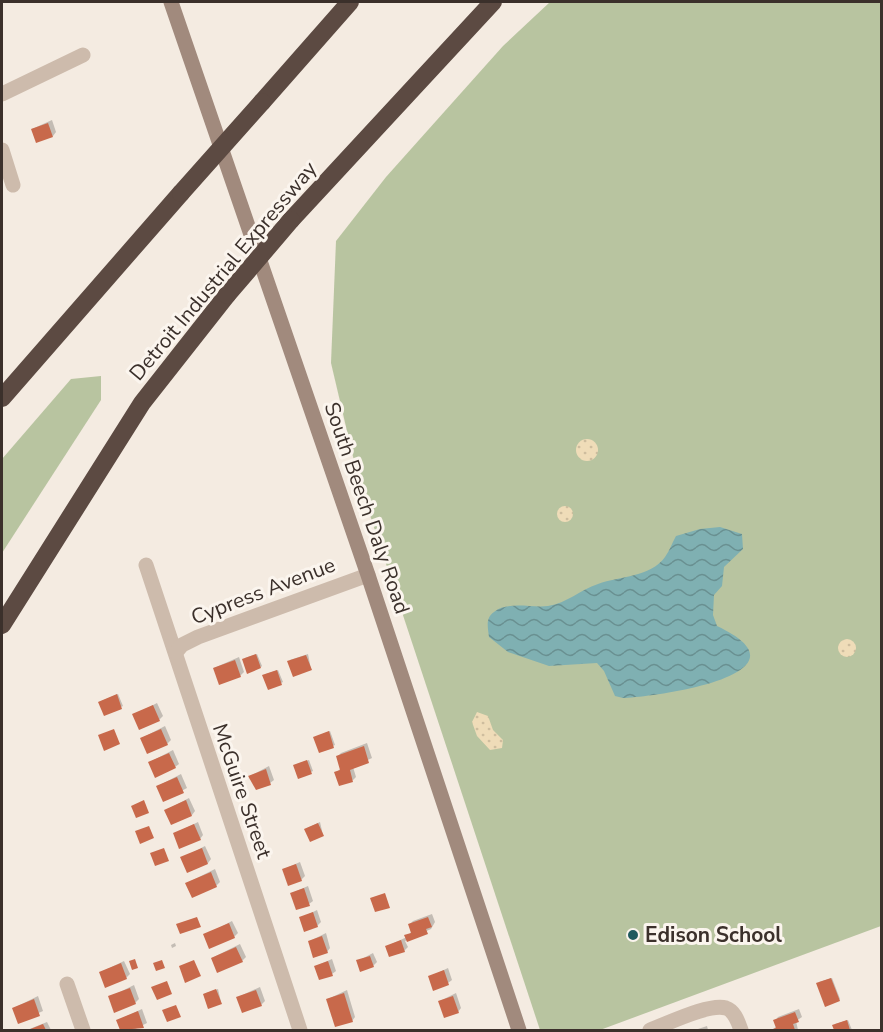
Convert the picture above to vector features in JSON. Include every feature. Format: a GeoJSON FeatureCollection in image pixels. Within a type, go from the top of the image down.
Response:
{"type":"FeatureCollection","features":[{"type":"Feature","properties":{"kind":"highway"},"geometry":{"type":"LineString","coordinates":[[2,398],[350,2]]}},
{"type":"Feature","properties":{"kind":"highway","name":"Detroit Industrial Expressway"},"geometry":{"type":"LineString","coordinates":[[2,625],[142,403],[227,295],[291,220],[493,2]]}},
{"type":"Feature","properties":{"kind":"street","name":"South Beech Daly Road"},"geometry":{"type":"LineString","coordinates":[[171,2],[368,575],[519,1030]]}},
{"type":"Feature","properties":{"kind":"street"},"geometry":{"type":"LineString","coordinates":[[2,94],[83,55]]}},
{"type":"Feature","properties":{"kind":"street"},"geometry":{"type":"LineString","coordinates":[[2,150],[13,185]]}},
{"type":"Feature","properties":{"kind":"street","name":"McGuire Street"},"geometry":{"type":"LineString","coordinates":[[146,565],[300,1030]]}},
{"type":"Feature","properties":{"kind":"street","name":"Cypress Avenue"},"geometry":{"type":"LineString","coordinates":[[176,652],[182,645],[198,637],[368,575]]}},
{"type":"Feature","properties":{"kind":"street"},"geometry":{"type":"LineString","coordinates":[[67,984],[83,1030]]}},
{"type":"Feature","properties":{"kind":"street"},"geometry":{"type":"LineString","coordinates":[[650,1030],[702,1011],[724,1007],[732,1012],[741,1030]]}},
{"type":"Feature","properties":{"kind":"green space"},"geometry":{"type":"Polygon","coordinates":[[[550,2],[881,2],[881,926],[600,1030],[540,1030],[359,482],[331,363],[336,241],[386,177],[503,46],[550,2]]]}},
{"type":"Feature","properties":{"kind":"green space"},"geometry":{"type":"Polygon","coordinates":[[[101,376],[101,400],[2,553],[2,459],[71,379],[101,376]]]}},
{"type":"Feature","properties":{"kind":"sand"},"geometry":{"type":"Polygon","coordinates":[[[587,439],[595,442],[598,450],[595,458],[587,461],[579,458],[576,450],[579,442],[587,439]]]}},
{"type":"Feature","properties":{"kind":"sand"},"geometry":{"type":"Polygon","coordinates":[[[565,506],[573,514],[565,522],[557,514],[565,506]]]}},
{"type":"Feature","properties":{"kind":"sand"},"geometry":{"type":"Polygon","coordinates":[[[847,639],[853,642],[856,648],[853,654],[847,657],[841,654],[838,648],[841,642],[847,639]]]}},
{"type":"Feature","properties":{"kind":"sand"},"geometry":{"type":"Polygon","coordinates":[[[477,712],[488,716],[493,730],[503,740],[502,748],[490,750],[477,736],[472,722],[477,712]]]}},
{"type":"Feature","properties":{"kind":"water"},"geometry":{"type":"Polygon","coordinates":[[[720,527],[742,534],[743,549],[724,567],[722,586],[714,595],[713,615],[717,626],[744,643],[750,657],[741,670],[721,680],[666,693],[623,698],[615,696],[604,671],[597,663],[549,666],[508,652],[489,637],[489,617],[499,609],[512,606],[548,606],[598,584],[652,569],[665,557],[676,536],[700,529],[720,527]]]}},
{"type":"Feature","properties":{"kind":"building"},"geometry":{"type":"Polygon","coordinates":[[[48,123],[53,137],[36,143],[31,129],[48,123]]]}},
{"type":"Feature","properties":{"kind":"building"},"geometry":{"type":"Polygon","coordinates":[[[256,654],[261,668],[247,674],[242,659],[256,654]]]}},
{"type":"Feature","properties":{"kind":"building"},"geometry":{"type":"Polygon","coordinates":[[[306,655],[312,670],[293,677],[287,661],[306,655]]]}},
{"type":"Feature","properties":{"kind":"building"},"geometry":{"type":"Polygon","coordinates":[[[235,660],[241,677],[219,685],[213,668],[235,660]]]}},
{"type":"Feature","properties":{"kind":"building"},"geometry":{"type":"Polygon","coordinates":[[[277,670],[282,685],[268,690],[262,675],[277,670]]]}},
{"type":"Feature","properties":{"kind":"building"},"geometry":{"type":"Polygon","coordinates":[[[117,694],[122,709],[104,716],[98,702],[117,694]]]}},
{"type":"Feature","properties":{"kind":"building"},"geometry":{"type":"Polygon","coordinates":[[[153,705],[160,721],[139,730],[132,714],[153,705]]]}},
{"type":"Feature","properties":{"kind":"building"},"geometry":{"type":"Polygon","coordinates":[[[114,729],[120,744],[104,751],[98,735],[114,729]]]}},
{"type":"Feature","properties":{"kind":"building"},"geometry":{"type":"Polygon","coordinates":[[[161,729],[168,745],[147,754],[140,738],[161,729]]]}},
{"type":"Feature","properties":{"kind":"building"},"geometry":{"type":"Polygon","coordinates":[[[329,731],[334,748],[319,753],[313,737],[329,731]]]}},
{"type":"Feature","properties":{"kind":"building"},"geometry":{"type":"Polygon","coordinates":[[[364,746],[369,763],[350,770],[353,782],[339,786],[334,772],[340,770],[336,756],[364,746]]]}},
{"type":"Feature","properties":{"kind":"building"},"geometry":{"type":"Polygon","coordinates":[[[169,753],[176,768],[155,778],[148,762],[169,753]]]}},
{"type":"Feature","properties":{"kind":"building"},"geometry":{"type":"Polygon","coordinates":[[[307,760],[312,774],[298,779],[293,765],[307,760]]]}},
{"type":"Feature","properties":{"kind":"building"},"geometry":{"type":"Polygon","coordinates":[[[266,769],[271,785],[256,790],[248,776],[266,769]]]}},
{"type":"Feature","properties":{"kind":"building"},"geometry":{"type":"Polygon","coordinates":[[[177,777],[184,793],[163,802],[156,786],[177,777]]]}},
{"type":"Feature","properties":{"kind":"building"},"geometry":{"type":"Polygon","coordinates":[[[144,800],[149,813],[136,818],[131,806],[144,800]]]}},
{"type":"Feature","properties":{"kind":"building"},"geometry":{"type":"Polygon","coordinates":[[[186,800],[192,816],[171,825],[164,810],[186,800]]]}},
{"type":"Feature","properties":{"kind":"building"},"geometry":{"type":"Polygon","coordinates":[[[318,823],[324,836],[310,842],[304,829],[318,823]]]}},
{"type":"Feature","properties":{"kind":"building"},"geometry":{"type":"Polygon","coordinates":[[[194,824],[201,840],[179,849],[173,833],[194,824]]]}},
{"type":"Feature","properties":{"kind":"building"},"geometry":{"type":"Polygon","coordinates":[[[149,826],[154,838],[140,844],[135,831],[149,826]]]}},
{"type":"Feature","properties":{"kind":"building"},"geometry":{"type":"Polygon","coordinates":[[[164,848],[169,861],[155,866],[150,853],[164,848]]]}},
{"type":"Feature","properties":{"kind":"building"},"geometry":{"type":"Polygon","coordinates":[[[202,848],[208,864],[187,873],[180,857],[202,848]]]}},
{"type":"Feature","properties":{"kind":"building"},"geometry":{"type":"Polygon","coordinates":[[[296,864],[302,881],[288,886],[282,869],[296,864]]]}},
{"type":"Feature","properties":{"kind":"building"},"geometry":{"type":"Polygon","coordinates":[[[211,872],[217,887],[192,898],[185,883],[211,872]]]}},
{"type":"Feature","properties":{"kind":"building"},"geometry":{"type":"Polygon","coordinates":[[[304,888],[310,906],[296,910],[290,893],[304,888]]]}},
{"type":"Feature","properties":{"kind":"building"},"geometry":{"type":"Polygon","coordinates":[[[385,893],[390,908],[375,912],[370,898],[385,893]]]}},
{"type":"Feature","properties":{"kind":"building"},"geometry":{"type":"Polygon","coordinates":[[[313,912],[318,927],[304,932],[299,917],[313,912]]]}},
{"type":"Feature","properties":{"kind":"building"},"geometry":{"type":"Polygon","coordinates":[[[197,917],[201,927],[180,934],[176,924],[197,917]]]}},
{"type":"Feature","properties":{"kind":"building"},"geometry":{"type":"Polygon","coordinates":[[[428,917],[432,927],[426,929],[428,934],[407,942],[404,935],[411,933],[408,924],[428,917]]]}},
{"type":"Feature","properties":{"kind":"building"},"geometry":{"type":"Polygon","coordinates":[[[229,923],[235,938],[209,949],[203,934],[229,923]]]}},
{"type":"Feature","properties":{"kind":"building"},"geometry":{"type":"Polygon","coordinates":[[[322,936],[328,953],[313,958],[308,941],[322,936]]]}},
{"type":"Feature","properties":{"kind":"building"},"geometry":{"type":"Polygon","coordinates":[[[401,940],[405,952],[389,957],[385,946],[401,940]]]}},
{"type":"Feature","properties":{"kind":"building"},"geometry":{"type":"Polygon","coordinates":[[[236,947],[243,962],[217,973],[211,958],[236,947]]]}},
{"type":"Feature","properties":{"kind":"building"},"geometry":{"type":"Polygon","coordinates":[[[370,956],[374,967],[360,972],[356,960],[370,956]]]}},
{"type":"Feature","properties":{"kind":"building"},"geometry":{"type":"Polygon","coordinates":[[[135,959],[138,968],[132,970],[129,961],[135,959]]]}},
{"type":"Feature","properties":{"kind":"building"},"geometry":{"type":"Polygon","coordinates":[[[162,960],[165,968],[156,971],[153,963],[162,960]]]}},
{"type":"Feature","properties":{"kind":"building"},"geometry":{"type":"Polygon","coordinates":[[[194,960],[201,976],[185,983],[179,966],[194,960]]]}},
{"type":"Feature","properties":{"kind":"building"},"geometry":{"type":"Polygon","coordinates":[[[328,961],[333,976],[319,980],[314,966],[328,961]]]}},
{"type":"Feature","properties":{"kind":"building"},"geometry":{"type":"Polygon","coordinates":[[[121,963],[127,979],[105,988],[99,972],[121,963]]]}},
{"type":"Feature","properties":{"kind":"building"},"geometry":{"type":"Polygon","coordinates":[[[444,970],[449,985],[433,991],[428,976],[444,970]]]}},
{"type":"Feature","properties":{"kind":"building"},"geometry":{"type":"Polygon","coordinates":[[[831,978],[840,1001],[825,1007],[816,983],[831,978]]]}},
{"type":"Feature","properties":{"kind":"building"},"geometry":{"type":"Polygon","coordinates":[[[167,981],[172,994],[157,1000],[151,987],[167,981]]]}},
{"type":"Feature","properties":{"kind":"building"},"geometry":{"type":"Polygon","coordinates":[[[130,988],[136,1004],[114,1013],[108,996],[130,988]]]}},
{"type":"Feature","properties":{"kind":"building"},"geometry":{"type":"Polygon","coordinates":[[[216,989],[222,1004],[208,1009],[203,994],[216,989]]]}},
{"type":"Feature","properties":{"kind":"building"},"geometry":{"type":"Polygon","coordinates":[[[256,990],[262,1006],[242,1013],[236,997],[256,990]]]}},
{"type":"Feature","properties":{"kind":"building"},"geometry":{"type":"Polygon","coordinates":[[[344,993],[353,1022],[335,1027],[326,999],[344,993]]]}},
{"type":"Feature","properties":{"kind":"building"},"geometry":{"type":"Polygon","coordinates":[[[453,996],[459,1013],[444,1018],[438,1001],[453,996]]]}},
{"type":"Feature","properties":{"kind":"building"},"geometry":{"type":"Polygon","coordinates":[[[34,999],[40,1016],[18,1024],[12,1008],[34,999]]]}},
{"type":"Feature","properties":{"kind":"building"},"geometry":{"type":"Polygon","coordinates":[[[176,1005],[181,1017],[167,1022],[162,1010],[176,1005]]]}},
{"type":"Feature","properties":{"kind":"building"},"geometry":{"type":"Polygon","coordinates":[[[138,1011],[144,1028],[120,1030],[116,1020],[138,1011]]]}},
{"type":"Feature","properties":{"kind":"building"},"geometry":{"type":"Polygon","coordinates":[[[795,1012],[799,1022],[793,1024],[795,1030],[770,1030],[776,1028],[773,1020],[795,1012]]]}},
{"type":"Feature","properties":{"kind":"building"},"geometry":{"type":"Polygon","coordinates":[[[847,1020],[850,1030],[834,1030],[832,1025],[847,1020]]]}},
{"type":"Feature","properties":{"kind":"building"},"geometry":{"type":"Polygon","coordinates":[[[43,1024],[46,1030],[28,1030],[43,1024]]]}},
{"type":"Feature","properties":{"kind":"place","name":"Edison School"},"geometry":{"type":"Point","coordinates":[633,935]}}]}
